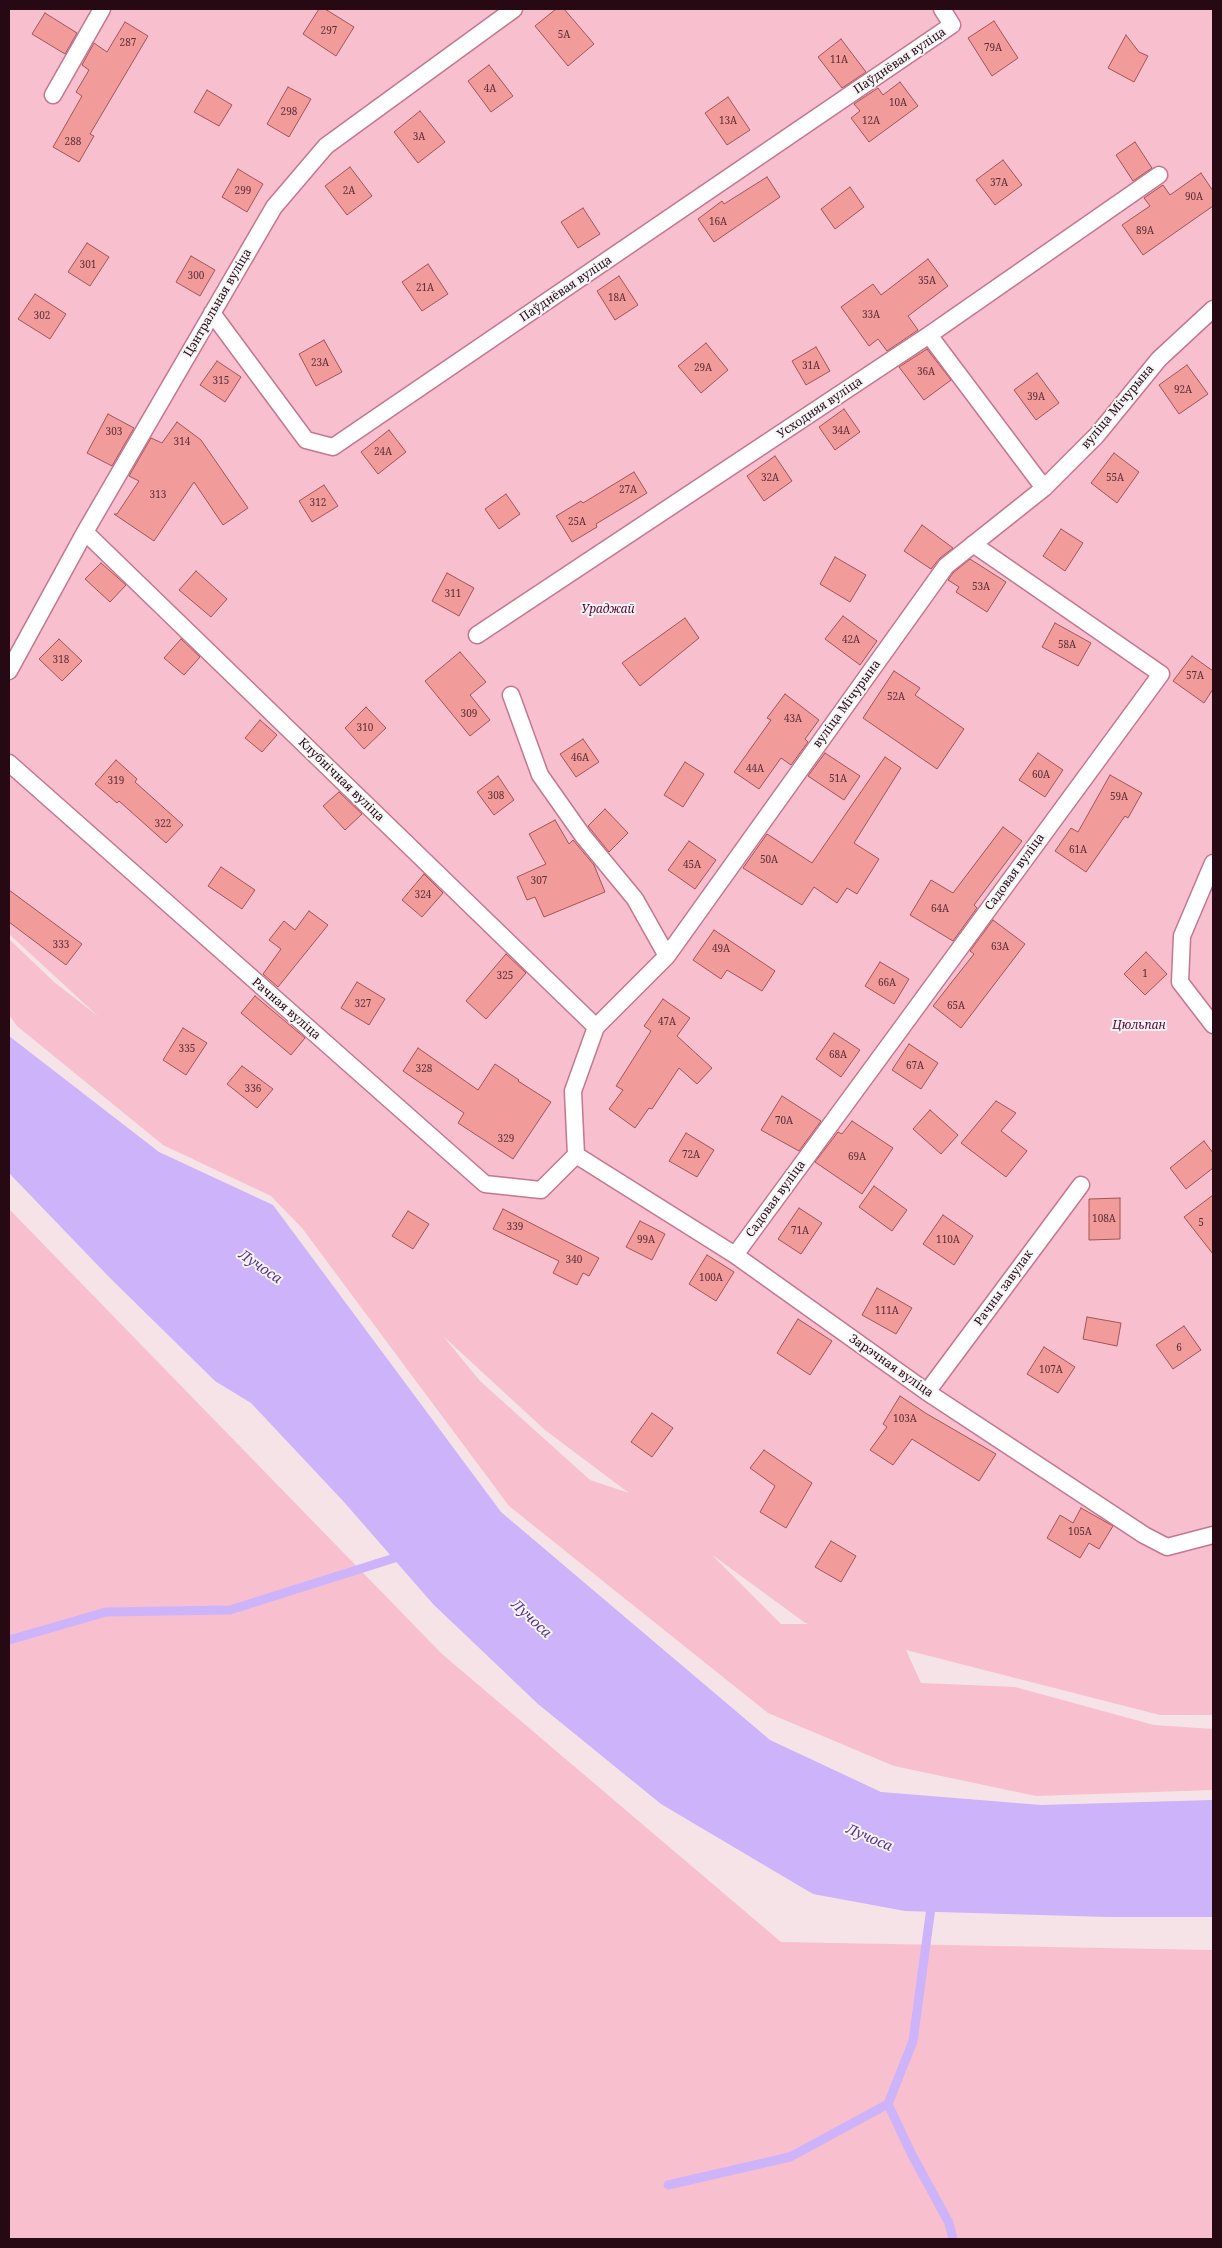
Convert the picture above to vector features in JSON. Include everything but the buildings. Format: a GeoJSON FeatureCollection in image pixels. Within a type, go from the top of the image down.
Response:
{"type":"FeatureCollection","features":[{"type":"Feature","properties":{"kind":"lane"},"geometry":{"type":"LineString","coordinates":[[53,94],[102,9]]}},
{"type":"Feature","properties":{"kind":"lane","name":"Цэнтральная вуліца"},"geometry":{"type":"LineString","coordinates":[[9,671],[85,532],[274,207],[326,146],[514,9]]}},
{"type":"Feature","properties":{"kind":"lane","name":"Паўднёвая вуліца"},"geometry":{"type":"LineString","coordinates":[[212,313],[306,440],[333,447],[952,25],[942,9]]}},
{"type":"Feature","properties":{"kind":"lane","name":"Усходняя вуліца"},"geometry":{"type":"LineString","coordinates":[[477,636],[929,335],[1159,175]]}},
{"type":"Feature","properties":{"kind":"lane","name":"вуліца Мічурына"},"geometry":{"type":"LineString","coordinates":[[576,1155],[573,1091],[596,1027],[667,956],[946,566],[1044,488],[1097,435],[1159,359],[1213,309]]}},
{"type":"Feature","properties":{"kind":"lane"},"geometry":{"type":"LineString","coordinates":[[929,335],[1044,488]]}},
{"type":"Feature","properties":{"kind":"lane","name":"Клубнічная вуліца"},"geometry":{"type":"LineString","coordinates":[[85,532],[596,1027]]}},
{"type":"Feature","properties":{"kind":"lane","name":"Садовая вуліца"},"geometry":{"type":"LineString","coordinates":[[735,1255],[1161,674],[973,544]]}},
{"type":"Feature","properties":{"kind":"lane"},"geometry":{"type":"LineString","coordinates":[[511,695],[540,775],[583,836],[635,899],[667,956]]}},
{"type":"Feature","properties":{"kind":"lane","name":"Рачная вуліца"},"geometry":{"type":"LineString","coordinates":[[9,763],[485,1184],[541,1190],[576,1155]]}},
{"type":"Feature","properties":{"kind":"lane"},"geometry":{"type":"LineString","coordinates":[[1213,863],[1182,936],[1180,982],[1213,1025]]}},
{"type":"Feature","properties":{"kind":"lane","name":"Зарэчная вуліца"},"geometry":{"type":"LineString","coordinates":[[576,1155],[735,1255],[927,1392],[1144,1535],[1167,1547],[1213,1535]]}},
{"type":"Feature","properties":{"kind":"lane","name":"Рачны завулак"},"geometry":{"type":"LineString","coordinates":[[927,1392],[1081,1185]]}},
{"type":"Feature","properties":{"kind":"green space","name":"Ураджай"},"geometry":{"type":"Polygon","coordinates":[[[9,9],[1213,9],[1213,1715],[1160,1715],[906,1650],[921,1683],[1015,1687],[1154,1725],[1213,1729],[1213,1790],[1036,1796],[894,1766],[768,1713],[509,1506],[302,1228],[271,1196],[163,1145],[17,1026],[9,1015],[9,939],[54,982],[99,1017],[9,934],[9,9]],[[443,1336],[480,1381],[590,1480],[629,1493],[545,1430],[443,1336]],[[711,1554],[781,1624],[808,1624],[804,1622],[711,1554]]]}},
{"type":"Feature","properties":{"kind":"green space"},"geometry":{"type":"Polygon","coordinates":[[[9,1209],[442,1654],[781,1942],[1213,1950],[1213,2239],[9,2239],[9,1209]]]}},
{"type":"Feature","properties":{"kind":"water","name":"Лучоса"},"geometry":{"type":"Polygon","coordinates":[[[9,1036],[159,1152],[273,1205],[501,1512],[770,1740],[881,1792],[1041,1805],[1213,1800],[1213,1917],[1108,1917],[905,1911],[813,1894],[661,1804],[538,1704],[433,1604],[344,1502],[251,1403],[215,1381],[110,1278],[9,1173],[9,1036]]]}},
{"type":"Feature","properties":{"kind":"waterway"},"geometry":{"type":"LineString","coordinates":[[9,1640],[106,1612],[230,1610],[404,1555]]}},
{"type":"Feature","properties":{"kind":"waterway"},"geometry":{"type":"LineString","coordinates":[[668,2185],[790,2157],[888,2104],[913,2041],[932,1900]]}},
{"type":"Feature","properties":{"kind":"waterway"},"geometry":{"type":"LineString","coordinates":[[888,2104],[911,2153],[949,2223],[953,2239]]}},
{"type":"Feature","properties":{"kind":"park label","name":"Цюльпан"},"geometry":{"type":"Point","coordinates":[1139,1026]}}]}
